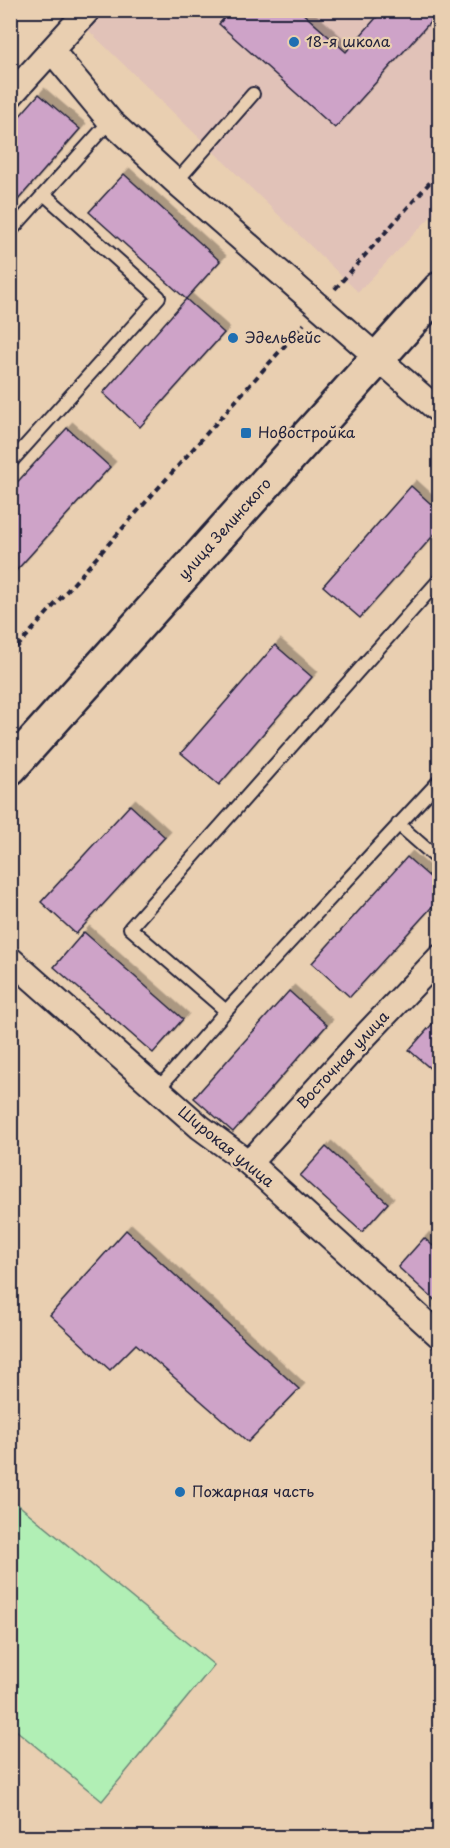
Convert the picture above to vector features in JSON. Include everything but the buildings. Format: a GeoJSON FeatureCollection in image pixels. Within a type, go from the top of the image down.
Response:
{"type":"FeatureCollection","features":[{"type":"Feature","properties":{"kind":"main road","name":"улица Зелинского"},"geometry":{"type":"LineString","coordinates":[[10,768],[440,289]]}},
{"type":"Feature","properties":{"kind":"street"},"geometry":{"type":"LineString","coordinates":[[10,96],[87,10]]}},
{"type":"Feature","properties":{"kind":"street"},"geometry":{"type":"LineString","coordinates":[[52,51],[110,121],[176,182],[440,412]]}},
{"type":"Feature","properties":{"kind":"street","name":"Широкая улица"},"geometry":{"type":"LineString","coordinates":[[10,959],[200,1127],[249,1163],[440,1336]]}},
{"type":"Feature","properties":{"kind":"street","name":"Восточная улица"},"geometry":{"type":"LineString","coordinates":[[249,1163],[357,1044],[439,959]]}},
{"type":"Feature","properties":{"kind":"lane"},"geometry":{"type":"LineString","coordinates":[[176,182],[253,94]]}},
{"type":"Feature","properties":{"kind":"lane"},"geometry":{"type":"LineString","coordinates":[[10,232],[110,121]]}},
{"type":"Feature","properties":{"kind":"lane"},"geometry":{"type":"LineString","coordinates":[[10,463],[159,297],[44,194]]}},
{"type":"Feature","properties":{"kind":"lane"},"geometry":{"type":"LineString","coordinates":[[226,1011],[130,928],[440,579]]}},
{"type":"Feature","properties":{"kind":"lane"},"geometry":{"type":"LineString","coordinates":[[157,1090],[226,1011],[440,780]]}},
{"type":"Feature","properties":{"kind":"lane"},"geometry":{"type":"LineString","coordinates":[[398,824],[440,861]]}},
{"type":"Feature","properties":{"kind":"path"},"geometry":{"type":"LineString","coordinates":[[10,655],[440,171]]}},
{"type":"Feature","properties":{"kind":"shaded area"},"geometry":{"type":"Polygon","coordinates":[[[96,10],[439,11],[439,208],[358,292],[82,24],[96,10]]]}},
{"type":"Feature","properties":{"kind":"green space"},"geometry":{"type":"Polygon","coordinates":[[[10,1498],[214,1665],[102,1801],[11,1726],[10,1498]]]}},
{"type":"Feature","properties":{"kind":"place","name":"18-я школа"},"geometry":{"type":"Point","coordinates":[294,42]}},
{"type":"Feature","properties":{"kind":"place","name":"Эдельвейс"},"geometry":{"type":"Point","coordinates":[233,338]}},
{"type":"Feature","properties":{"kind":"place","name":"Новостройка"},"geometry":{"type":"Point","coordinates":[246,433]}},
{"type":"Feature","properties":{"kind":"place","name":"Пожарная часть"},"geometry":{"type":"Point","coordinates":[180,1492]}}]}
